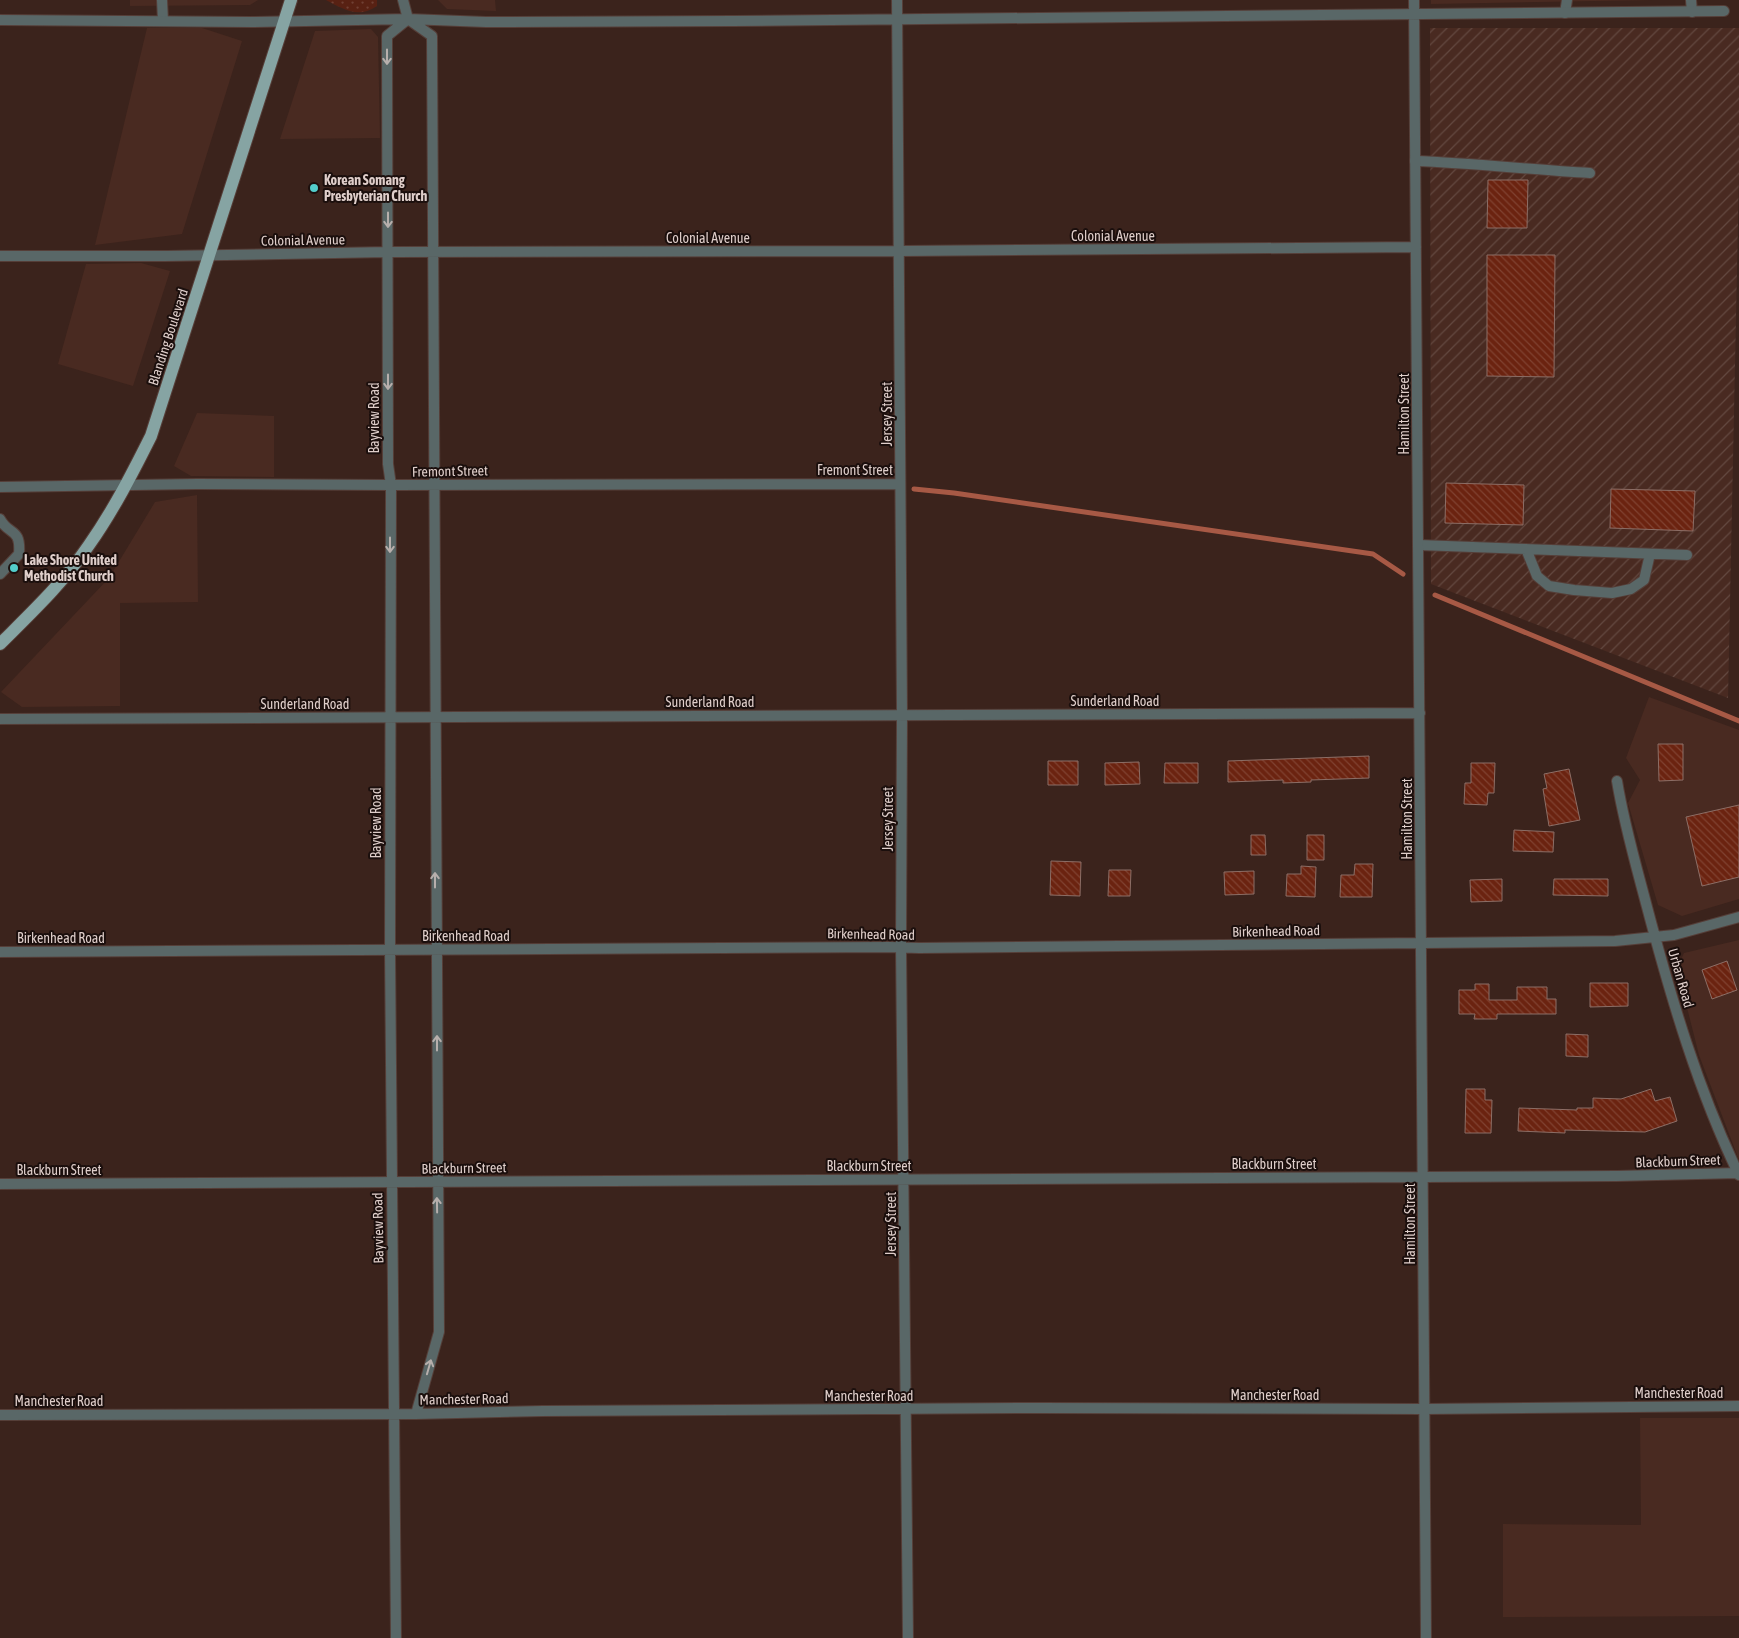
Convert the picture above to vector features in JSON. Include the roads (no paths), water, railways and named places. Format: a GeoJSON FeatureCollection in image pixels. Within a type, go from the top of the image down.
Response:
{"type":"FeatureCollection","features":[{"type":"Feature","properties":{"kind":"main road","name":"Blanding Boulevard"},"geometry":{"type":"LineString","coordinates":[[0,644],[55,587],[88,547],[126,486],[151,436],[291,0]]}},
{"type":"Feature","properties":{"kind":"street"},"geometry":{"type":"LineString","coordinates":[[162,0],[163,21]]}},
{"type":"Feature","properties":{"kind":"street"},"geometry":{"type":"LineString","coordinates":[[404,0],[408,19],[432,36],[434,252],[434,717],[439,1332],[416,1414]]}},
{"type":"Feature","properties":{"kind":"street","name":"Jersey Street"},"geometry":{"type":"LineString","coordinates":[[897,0],[902,715],[901,947],[908,1638]]}},
{"type":"Feature","properties":{"kind":"street","name":"Hamilton Street"},"geometry":{"type":"LineString","coordinates":[[1414,0],[1426,1638]]}},
{"type":"Feature","properties":{"kind":"street"},"geometry":{"type":"LineString","coordinates":[[1565,13],[1567,0]]}},
{"type":"Feature","properties":{"kind":"street"},"geometry":{"type":"LineString","coordinates":[[1691,0],[1692,12]]}},
{"type":"Feature","properties":{"kind":"street"},"geometry":{"type":"LineString","coordinates":[[0,20],[285,22],[408,19],[486,22],[733,21],[1724,11]]}},
{"type":"Feature","properties":{"kind":"street","name":"Bayview Road"},"geometry":{"type":"LineString","coordinates":[[396,1638],[390,950],[391,486],[388,464],[387,36],[408,19]]}},
{"type":"Feature","properties":{"kind":"street"},"geometry":{"type":"LineString","coordinates":[[1415,161],[1471,163],[1590,174]]}},
{"type":"Feature","properties":{"kind":"street","name":"Colonial Avenue"},"geometry":{"type":"LineString","coordinates":[[0,256],[388,252],[1416,247]]}},
{"type":"Feature","properties":{"kind":"street","name":"Fremont Street"},"geometry":{"type":"LineString","coordinates":[[0,487],[257,484],[391,486],[433,484],[900,484]]}},
{"type":"Feature","properties":{"kind":"street"},"geometry":{"type":"LineString","coordinates":[[0,519],[16,534],[20,543],[19,554],[0,574]]}},
{"type":"Feature","properties":{"kind":"street"},"geometry":{"type":"LineString","coordinates":[[1419,545],[1687,555]]}},
{"type":"Feature","properties":{"kind":"street"},"geometry":{"type":"LineString","coordinates":[[1526,549],[1537,576],[1549,586],[1612,593],[1631,589],[1644,580],[1650,554]]}},
{"type":"Feature","properties":{"kind":"street","name":"Sunderland Road"},"geometry":{"type":"LineString","coordinates":[[0,719],[1420,713]]}},
{"type":"Feature","properties":{"kind":"street","name":"Urban Road"},"geometry":{"type":"LineString","coordinates":[[1617,781],[1621,807],[1655,938],[1684,1036],[1707,1100],[1738,1174]]}},
{"type":"Feature","properties":{"kind":"street","name":"Birkenhead Road"},"geometry":{"type":"LineString","coordinates":[[0,952],[919,948],[1615,941],[1674,936],[1739,917]]}},
{"type":"Feature","properties":{"kind":"street","name":"Blackburn Street"},"geometry":{"type":"LineString","coordinates":[[0,1184],[1738,1174]]}},
{"type":"Feature","properties":{"kind":"street","name":"Manchester Road"},"geometry":{"type":"LineString","coordinates":[[0,1415],[1739,1406]]}},
{"type":"Feature","properties":{"kind":"waterway"},"geometry":{"type":"LineString","coordinates":[[914,489],[954,493],[1373,554],[1403,574]]}},
{"type":"Feature","properties":{"kind":"waterway"},"geometry":{"type":"LineString","coordinates":[[1435,595],[1739,721]]}},
{"type":"Feature","properties":{"kind":"place","name":"Korean Somang Presbyterian Church"},"geometry":{"type":"Point","coordinates":[314,188]}},
{"type":"Feature","properties":{"kind":"place","name":"Lake Shore United Methodist Church"},"geometry":{"type":"Point","coordinates":[14,568]}}]}
